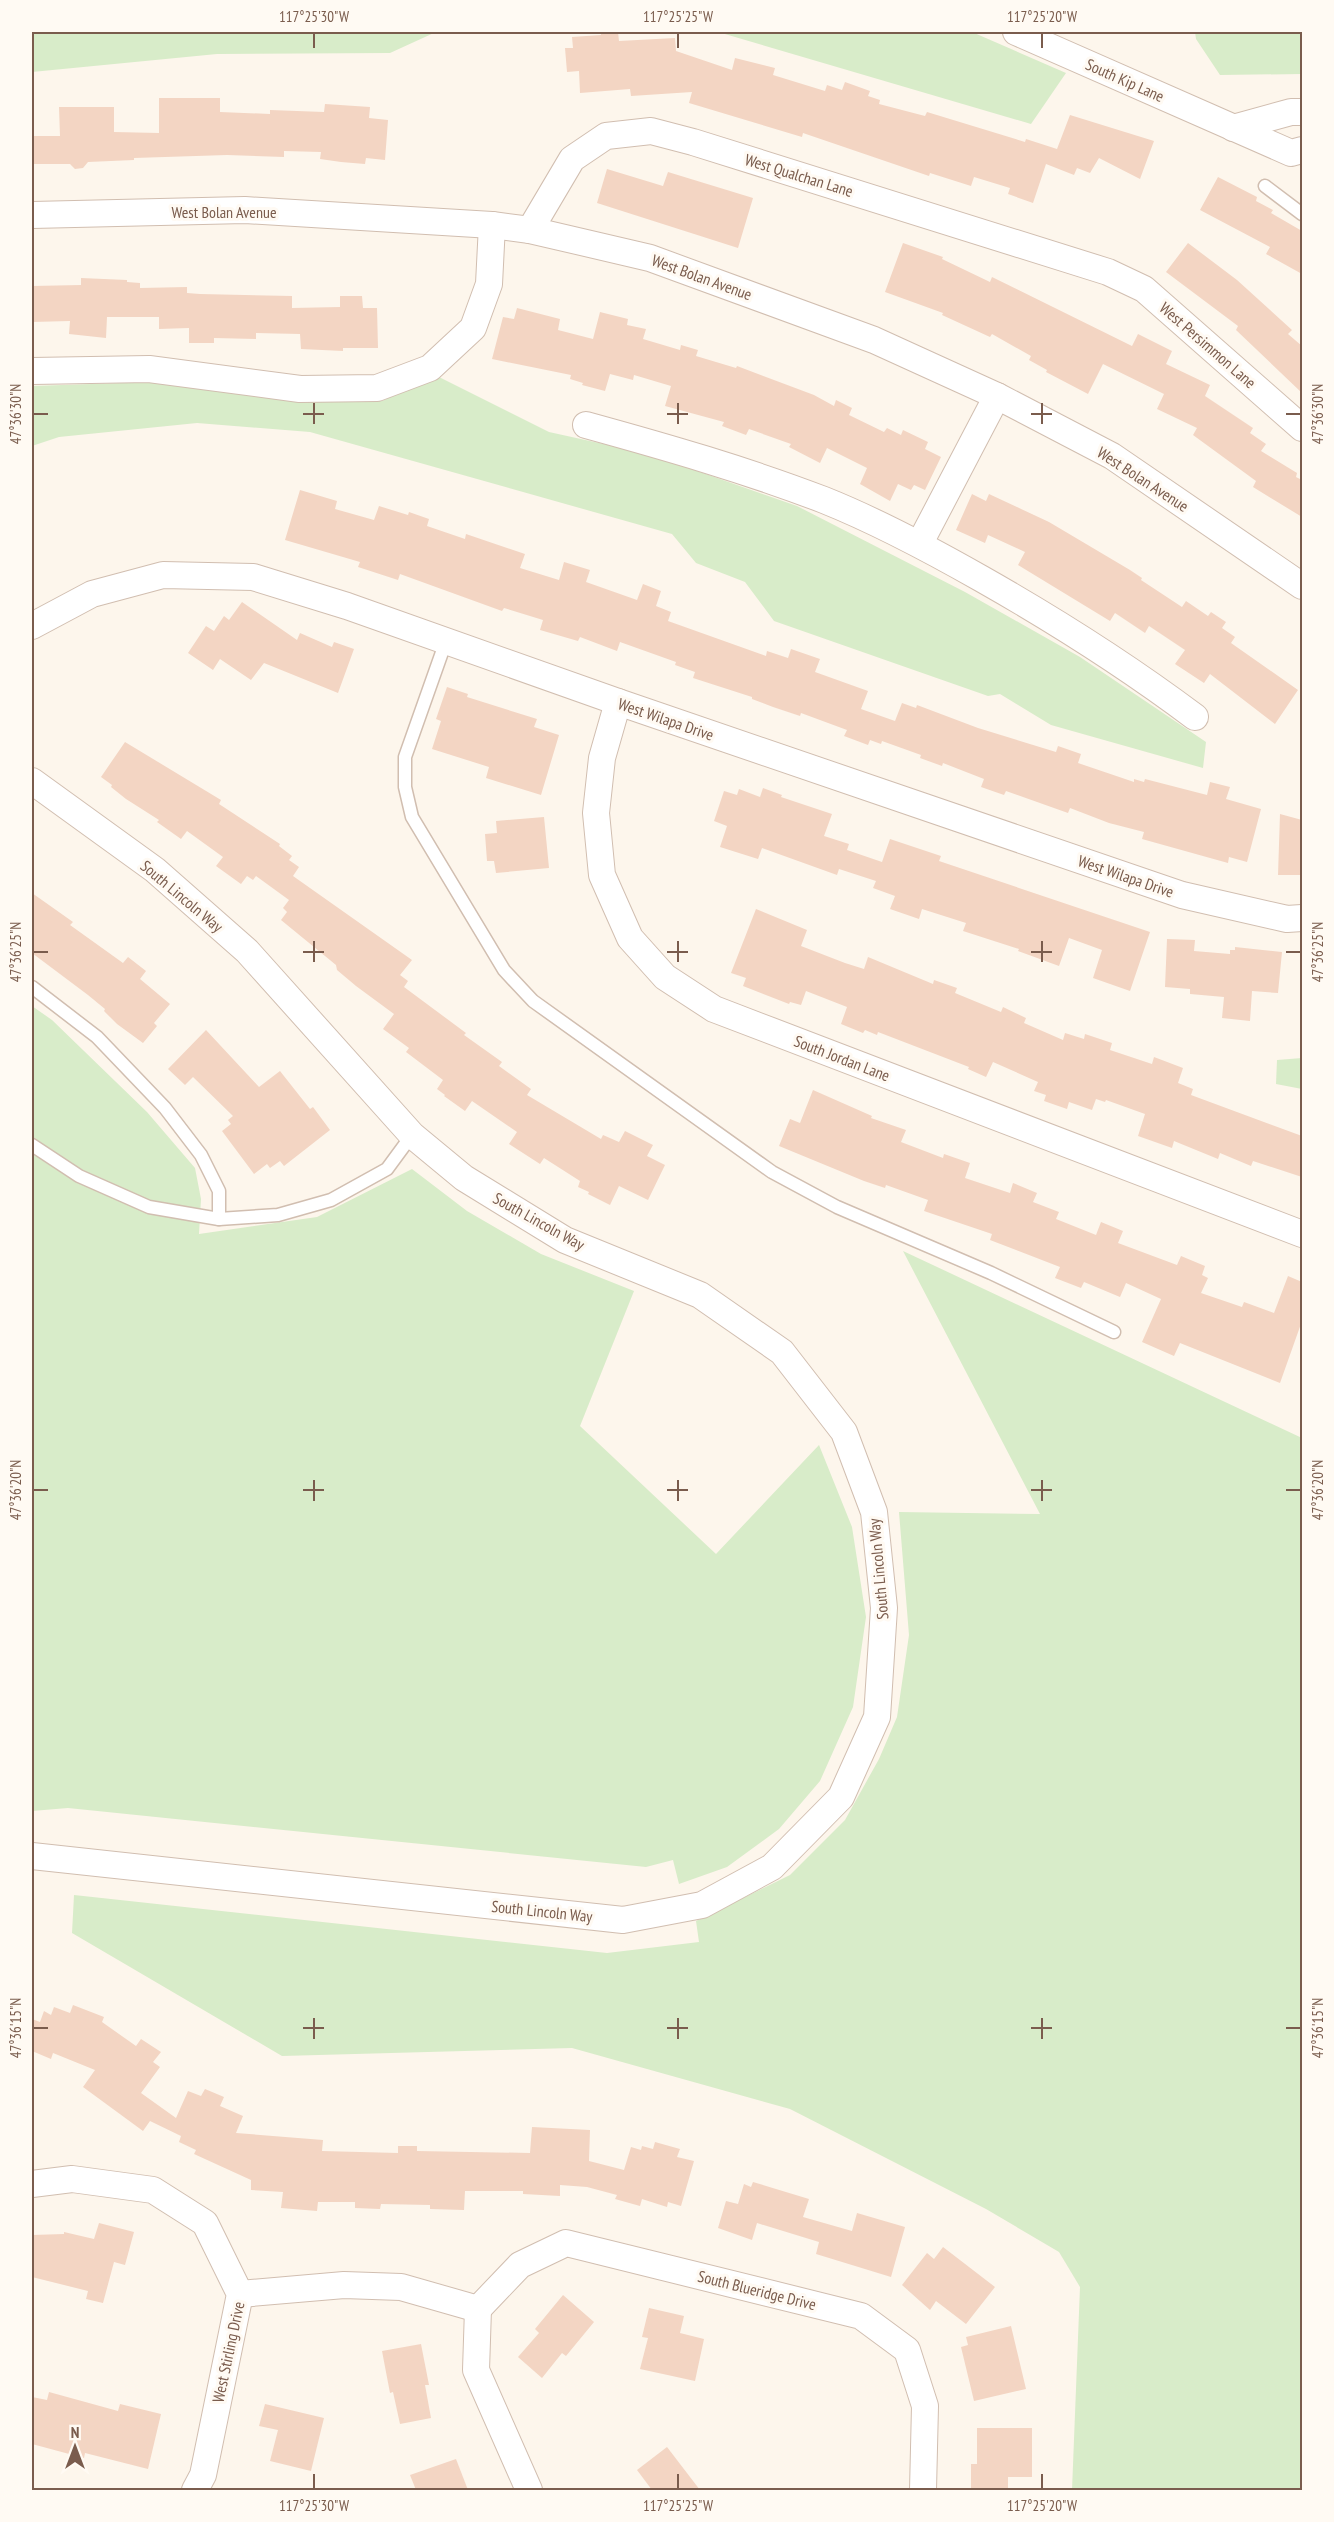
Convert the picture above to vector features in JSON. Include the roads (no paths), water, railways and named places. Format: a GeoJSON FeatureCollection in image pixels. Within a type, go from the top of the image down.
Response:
{"type":"FeatureCollection","features":[{"type":"Feature","properties":{"kind":"street","name":"South Kip Lane"},"geometry":{"type":"LineString","coordinates":[[1017,32],[1299,156]]}},
{"type":"Feature","properties":{"kind":"street"},"geometry":{"type":"LineString","coordinates":[[1233,128],[1291,112],[1302,112]]}},
{"type":"Feature","properties":{"kind":"street","name":"West Qualchan Lane"},"geometry":{"type":"LineString","coordinates":[[530,231],[572,159],[606,136],[651,131],[693,142],[1108,272]]}},
{"type":"Feature","properties":{"kind":"street","name":"West Bolan Avenue"},"geometry":{"type":"LineString","coordinates":[[32,215],[245,210],[492,225],[530,231],[650,258],[874,340],[997,396],[1112,456],[1302,586]]}},
{"type":"Feature","properties":{"kind":"street"},"geometry":{"type":"LineString","coordinates":[[32,371],[149,369],[300,389],[376,388],[430,368],[473,328],[489,284],[492,225]]}},
{"type":"Feature","properties":{"kind":"street","name":"West Persimmon Lane"},"geometry":{"type":"LineString","coordinates":[[1108,272],[1144,289],[1302,428]]}},
{"type":"Feature","properties":{"kind":"street"},"geometry":{"type":"LineString","coordinates":[[920,543],[997,396]]}},
{"type":"Feature","properties":{"kind":"street"},"geometry":{"type":"LineString","coordinates":[[586,425],[696,456],[825,501],[920,543],[1043,613],[1143,678],[1195,717]]}},
{"type":"Feature","properties":{"kind":"street","name":"West Wilapa Drive"},"geometry":{"type":"LineString","coordinates":[[32,626],[92,594],[163,575],[253,577],[347,606],[1182,896],[1287,919],[1302,918]]}},
{"type":"Feature","properties":{"kind":"street","name":"South Jordan Lane"},"geometry":{"type":"LineString","coordinates":[[618,702],[602,758],[596,813],[602,875],[630,938],[665,977],[714,1009],[1302,1234]]}},
{"type":"Feature","properties":{"kind":"street","name":"South Lincoln Way"},"geometry":{"type":"LineString","coordinates":[[32,781],[155,870],[247,951],[412,1135],[464,1178],[565,1240],[700,1295],[782,1352],[844,1432],[874,1512],[884,1608],[877,1717],[842,1797],[772,1867],[702,1905],[623,1920],[32,1856]]}},
{"type":"Feature","properties":{"kind":"street","name":"West Stirling Drive"},"geometry":{"type":"LineString","coordinates":[[32,2184],[72,2179],[153,2190],[205,2223],[240,2294],[202,2475],[195,2490]]}},
{"type":"Feature","properties":{"kind":"street","name":"South Blueridge Drive"},"geometry":{"type":"LineString","coordinates":[[478,2309],[520,2265],[566,2243],[861,2316],[907,2350],[925,2406],[922,2490]]}},
{"type":"Feature","properties":{"kind":"street"},"geometry":{"type":"LineString","coordinates":[[240,2294],[344,2285],[401,2287],[478,2309],[476,2370],[529,2490]]}},
{"type":"Feature","properties":{"kind":"lane"},"geometry":{"type":"LineString","coordinates":[[1266,186],[1302,214]]}},
{"type":"Feature","properties":{"kind":"lane"},"geometry":{"type":"LineString","coordinates":[[446,641],[405,757],[405,787],[412,817],[504,970],[533,1001],[772,1172],[837,1207],[991,1273],[1114,1332]]}},
{"type":"Feature","properties":{"kind":"lane"},"geometry":{"type":"LineString","coordinates":[[32,987],[97,1037],[165,1108],[201,1155],[219,1191],[219,1219]]}},
{"type":"Feature","properties":{"kind":"lane"},"geometry":{"type":"LineString","coordinates":[[32,1145],[79,1176],[149,1207],[219,1219],[278,1215],[331,1200],[387,1169],[412,1135]]}}]}
